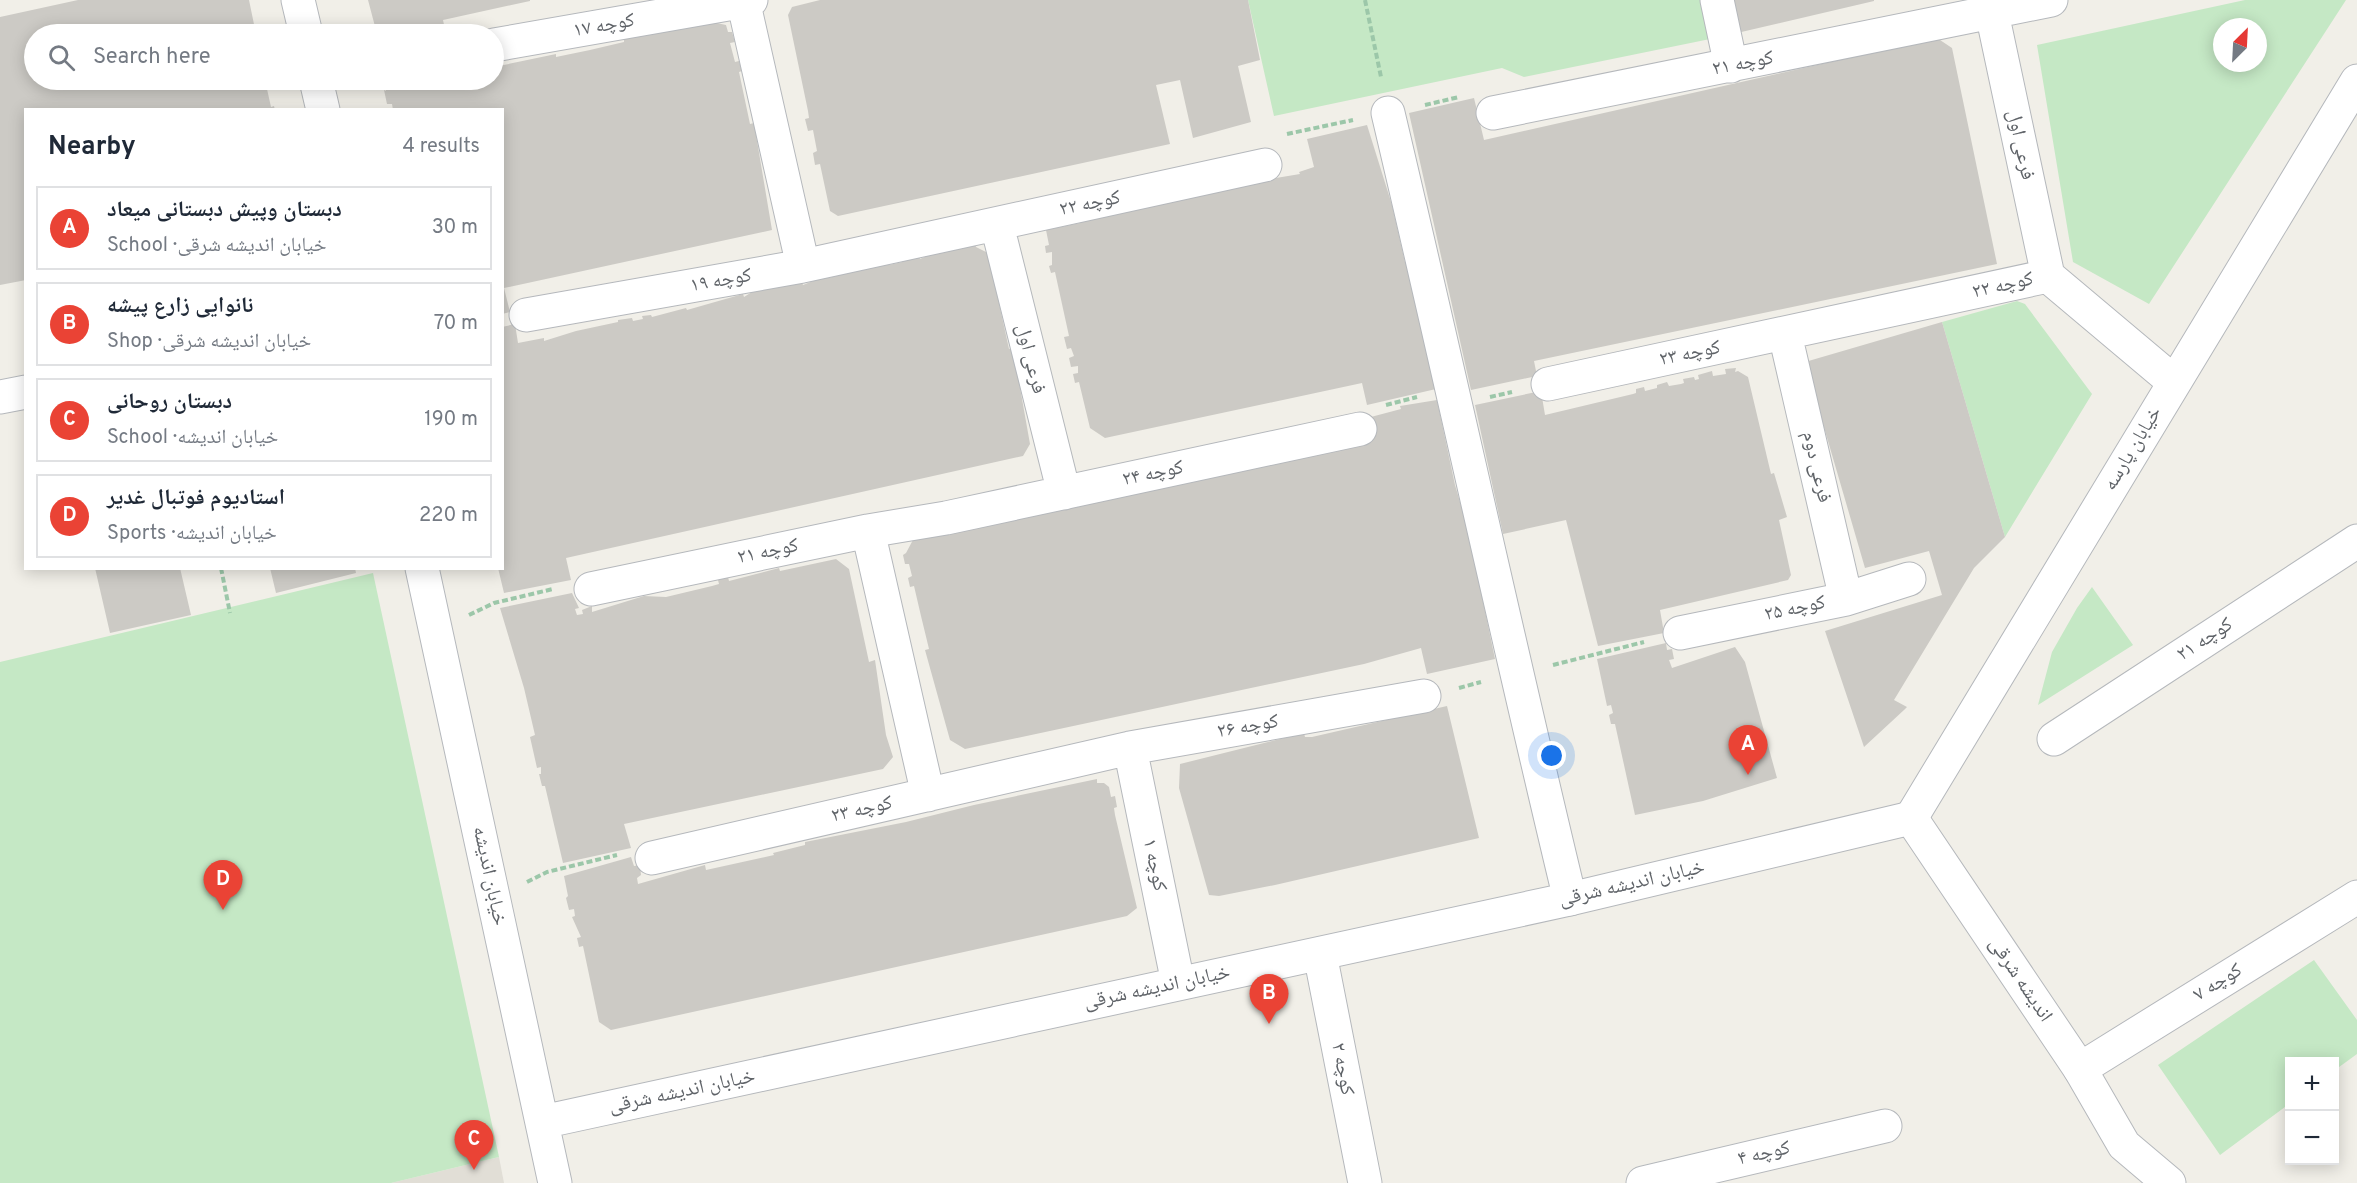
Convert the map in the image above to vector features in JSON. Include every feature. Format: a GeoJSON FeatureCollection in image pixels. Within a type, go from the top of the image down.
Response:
{"type":"FeatureCollection","features":[{"type":"Feature","properties":{"kind":"street"},"geometry":{"type":"LineString","coordinates":[[298,0],[304,24]]}},
{"type":"Feature","properties":{"kind":"street"},"geometry":{"type":"LineString","coordinates":[[746,0],[803,266]]}},
{"type":"Feature","properties":{"kind":"street","name":"کوچه ۱۷"},"geometry":{"type":"LineString","coordinates":[[504,43],[746,0]]}},
{"type":"Feature","properties":{"kind":"street"},"geometry":{"type":"LineString","coordinates":[[1717,0],[1731,66]]}},
{"type":"Feature","properties":{"kind":"street","name":"کوچه ۲۱"},"geometry":{"type":"LineString","coordinates":[[1493,113],[2051,0]]}},
{"type":"Feature","properties":{"kind":"street","name":"فرعی اول"},"geometry":{"type":"LineString","coordinates":[[1992,13],[2048,276]]}},
{"type":"Feature","properties":{"kind":"street","name":"خیابان پارسه"},"geometry":{"type":"LineString","coordinates":[[1911,818],[2357,81]]}},
{"type":"Feature","properties":{"kind":"street"},"geometry":{"type":"LineString","coordinates":[[318,90],[323,108]]}},
{"type":"Feature","properties":{"kind":"street"},"geometry":{"type":"LineString","coordinates":[[1388,113],[1516,674],[1570,899]]}},
{"type":"Feature","properties":{"kind":"street","name":"کوچه ۲۲"},"geometry":{"type":"LineString","coordinates":[[915,242],[1265,165]]}},
{"type":"Feature","properties":{"kind":"street","name":"فرعی اول"},"geometry":{"type":"LineString","coordinates":[[997,225],[1064,493]]}},
{"type":"Feature","properties":{"kind":"street","name":"کوچه ۱۹"},"geometry":{"type":"LineString","coordinates":[[526,315],[803,266],[915,242]]}},
{"type":"Feature","properties":{"kind":"street","name":"کوچه ۲۲"},"geometry":{"type":"LineString","coordinates":[[1832,324],[2048,276],[2174,382]]}},
{"type":"Feature","properties":{"kind":"street","name":"کوچه ۲۳"},"geometry":{"type":"LineString","coordinates":[[1548,384],[1832,324]]}},
{"type":"Feature","properties":{"kind":"street","name":"فرعی دوم"},"geometry":{"type":"LineString","coordinates":[[1785,334],[1846,599]]}},
{"type":"Feature","properties":{"kind":"street"},"geometry":{"type":"LineString","coordinates":[[0,397],[24,392]]}},
{"type":"Feature","properties":{"kind":"street","name":"کوچه ۲۴"},"geometry":{"type":"LineString","coordinates":[[946,518],[1360,429]]}},
{"type":"Feature","properties":{"kind":"street","name":"کوچه ۲۱"},"geometry":{"type":"LineString","coordinates":[[591,589],[868,531],[946,518]]}},
{"type":"Feature","properties":{"kind":"street"},"geometry":{"type":"LineString","coordinates":[[868,531],[928,795]]}},
{"type":"Feature","properties":{"kind":"street","name":"کوچه ۲۱"},"geometry":{"type":"LineString","coordinates":[[2054,739],[2357,541]]}},
{"type":"Feature","properties":{"kind":"street","name":"خیابان اندیشه"},"geometry":{"type":"LineString","coordinates":[[422,570],[555,1183]]}},
{"type":"Feature","properties":{"kind":"street","name":"کوچه ۲۵"},"geometry":{"type":"LineString","coordinates":[[1680,633],[1846,599],[1909,579]]}},
{"type":"Feature","properties":{"kind":"street","name":"کوچه ۲۶"},"geometry":{"type":"LineString","coordinates":[[1072,763],[1131,748],[1424,696]]}},
{"type":"Feature","properties":{"kind":"street","name":"کوچه ۱"},"geometry":{"type":"LineString","coordinates":[[1131,748],[1179,983]]}},
{"type":"Feature","properties":{"kind":"street","name":"کوچه ۲۳"},"geometry":{"type":"LineString","coordinates":[[651,858],[1072,763]]}},
{"type":"Feature","properties":{"kind":"street","name":"خیابان اندیشه شرقی"},"geometry":{"type":"LineString","coordinates":[[543,1122],[1570,899],[1911,818]]}},
{"type":"Feature","properties":{"kind":"street","name":"اندیشه شرقی"},"geometry":{"type":"LineString","coordinates":[[1911,818],[2080,1070],[2124,1144],[2169,1183]]}},
{"type":"Feature","properties":{"kind":"street","name":"کوچه ۷"},"geometry":{"type":"LineString","coordinates":[[2080,1070],[2357,897]]}},
{"type":"Feature","properties":{"kind":"street","name":"کوچه ۲"},"geometry":{"type":"LineString","coordinates":[[1320,954],[1365,1183]]}},
{"type":"Feature","properties":{"kind":"street","name":"کوچه ۴"},"geometry":{"type":"LineString","coordinates":[[1643,1183],[1886,1125]]}},
{"type":"Feature","properties":{"kind":"street","name":"اندیشه شرقی"},"geometry":{"type":"LineString","coordinates":[[2124,1144],[2130,1183]]}},
{"type":"Feature","properties":{"kind":"path"},"geometry":{"type":"LineString","coordinates":[[1365,0],[1388,113]]}},
{"type":"Feature","properties":{"kind":"path"},"geometry":{"type":"LineString","coordinates":[[221,570],[230,613]]}},
{"type":"Feature","properties":{"kind":"path"},"geometry":{"type":"LineString","coordinates":[[436,631],[494,603],[574,584],[591,589]]}},
{"type":"Feature","properties":{"kind":"path"},"geometry":{"type":"LineString","coordinates":[[493,897],[547,872],[645,848],[651,858]]}},
{"type":"Feature","properties":{"kind":"shaded area"},"geometry":{"type":"Polygon","coordinates":[[[499,1157],[504,1183],[391,1183],[499,1157]]]}},
{"type":"Feature","properties":{"kind":"green space"},"geometry":{"type":"Polygon","coordinates":[[[1248,0],[1706,0],[1715,38],[1524,77],[1502,68],[1274,116],[1248,0]]]}},
{"type":"Feature","properties":{"kind":"green space"},"geometry":{"type":"Polygon","coordinates":[[[2245,0],[2346,0],[2149,304],[2073,262],[2037,45],[2245,0]]]}},
{"type":"Feature","properties":{"kind":"green space"},"geometry":{"type":"Polygon","coordinates":[[[2017,301],[2025,304],[2092,394],[2005,537],[1942,322],[2017,301]]]}},
{"type":"Feature","properties":{"kind":"green space"},"geometry":{"type":"Polygon","coordinates":[[[373,573],[499,1157],[391,1183],[0,1183],[0,662],[373,573]]]}},
{"type":"Feature","properties":{"kind":"green space"},"geometry":{"type":"Polygon","coordinates":[[[2092,587],[2133,645],[2038,705],[2052,652],[2092,587]]]}},
{"type":"Feature","properties":{"kind":"green space"},"geometry":{"type":"Polygon","coordinates":[[[2314,960],[2357,1020],[2357,1054],[2339,1067],[2339,1057],[2285,1057],[2285,1107],[2220,1155],[2158,1065],[2314,960]]]}},
{"type":"Feature","properties":{"kind":"building"},"geometry":{"type":"Polygon","coordinates":[[[78,0],[249,0],[254,24],[24,24],[24,90],[267,90],[271,107],[274,108],[24,108],[24,280],[0,285],[0,17],[78,0]]]}},
{"type":"Feature","properties":{"kind":"building"},"geometry":{"type":"Polygon","coordinates":[[[368,0],[530,0],[443,20],[444,24],[374,24],[368,0]]]}},
{"type":"Feature","properties":{"kind":"building"},"geometry":{"type":"Polygon","coordinates":[[[820,0],[1248,0],[1260,60],[1238,66],[1251,122],[1193,138],[1180,80],[1156,85],[1170,144],[838,216],[830,211],[820,164],[815,165],[813,153],[817,151],[813,130],[808,131],[805,119],[809,118],[808,111],[788,15],[792,7],[820,0]]]}},
{"type":"Feature","properties":{"kind":"building"},"geometry":{"type":"Polygon","coordinates":[[[1729,0],[1874,0],[1874,1],[1737,33],[1729,0]]]}},
{"type":"Feature","properties":{"kind":"building"},"geometry":{"type":"Polygon","coordinates":[[[712,22],[726,25],[728,32],[732,32],[735,42],[730,43],[735,62],[739,61],[742,71],[739,72],[750,124],[754,123],[772,230],[504,288],[504,108],[393,108],[392,104],[387,104],[384,90],[504,90],[504,65],[556,54],[556,57],[590,50],[624,42],[624,37],[712,22]]]}},
{"type":"Feature","properties":{"kind":"building"},"geometry":{"type":"Polygon","coordinates":[[[1937,38],[1952,48],[1997,264],[1534,361],[1537,376],[1471,390],[1409,113],[1474,98],[1484,140],[1937,38]]]}},
{"type":"Feature","properties":{"kind":"building"},"geometry":{"type":"Polygon","coordinates":[[[1367,125],[1392,205],[1405,262],[1409,261],[1436,389],[1367,405],[1362,383],[1105,438],[1090,428],[1079,382],[1075,383],[1073,374],[1078,373],[1078,366],[1071,367],[1069,358],[1074,356],[1071,348],[1067,349],[1064,337],[1069,336],[1055,272],[1051,273],[1049,266],[1052,265],[1052,252],[1046,253],[1045,246],[1049,245],[1046,230],[1080,223],[1079,218],[1300,174],[1299,172],[1314,167],[1307,139],[1367,125]]]}},
{"type":"Feature","properties":{"kind":"building"},"geometry":{"type":"Polygon","coordinates":[[[975,243],[976,247],[988,253],[1009,349],[1013,348],[1030,444],[1023,456],[566,558],[571,580],[504,593],[498,570],[504,570],[504,327],[515,324],[518,343],[544,338],[544,341],[618,322],[618,320],[632,318],[633,321],[643,319],[642,316],[651,315],[652,317],[686,308],[687,310],[743,294],[744,297],[752,292],[802,282],[803,285],[828,275],[828,278],[888,263],[889,265],[902,262],[901,258],[919,254],[920,259],[927,256],[927,253],[975,243]]]}},
{"type":"Feature","properties":{"kind":"building"},"geometry":{"type":"Polygon","coordinates":[[[504,288],[510,312],[504,314],[504,288]]]}},
{"type":"Feature","properties":{"kind":"building"},"geometry":{"type":"Polygon","coordinates":[[[1942,322],[2005,537],[1974,568],[1894,700],[1907,707],[1864,747],[1825,631],[1942,595],[1929,551],[1865,568],[1805,362],[1942,322]]]}},
{"type":"Feature","properties":{"kind":"building"},"geometry":{"type":"Polygon","coordinates":[[[1736,368],[1735,372],[1738,371],[1748,377],[1771,474],[1774,473],[1787,517],[1779,520],[1791,575],[1788,580],[1660,610],[1664,633],[1598,646],[1566,520],[1503,534],[1475,405],[1541,391],[1545,415],[1633,394],[1636,393],[1636,389],[1644,387],[1645,391],[1667,382],[1669,386],[1681,384],[1684,383],[1683,379],[1694,377],[1695,380],[1699,379],[1698,375],[1712,371],[1713,376],[1726,374],[1725,369],[1736,368]]]}},
{"type":"Feature","properties":{"kind":"building"},"geometry":{"type":"Polygon","coordinates":[[[1437,400],[1455,485],[1468,529],[1495,659],[1427,674],[1421,648],[1364,664],[965,749],[950,740],[925,650],[929,649],[914,586],[910,587],[908,578],[912,576],[909,564],[905,564],[903,555],[914,538],[1401,409],[1400,406],[1437,400]]]}},
{"type":"Feature","properties":{"kind":"building"},"geometry":{"type":"Polygon","coordinates":[[[836,559],[849,569],[869,662],[875,660],[886,735],[893,757],[883,769],[624,824],[631,848],[563,863],[545,786],[542,786],[539,774],[541,774],[541,767],[537,768],[530,737],[535,735],[524,688],[500,608],[572,593],[579,608],[575,609],[577,615],[583,614],[582,610],[592,606],[592,612],[644,596],[666,597],[712,586],[719,584],[718,580],[728,577],[729,581],[779,568],[780,571],[836,559]]]}},
{"type":"Feature","properties":{"kind":"building"},"geometry":{"type":"Polygon","coordinates":[[[95,570],[180,570],[191,615],[110,633],[95,570]]]}},
{"type":"Feature","properties":{"kind":"building"},"geometry":{"type":"Polygon","coordinates":[[[270,570],[355,570],[356,573],[276,593],[270,570]]]}},
{"type":"Feature","properties":{"kind":"building"},"geometry":{"type":"Polygon","coordinates":[[[1666,643],[1667,650],[1672,649],[1674,659],[1669,660],[1672,668],[1735,647],[1745,662],[1777,778],[1703,801],[1635,815],[1615,724],[1611,724],[1609,715],[1613,713],[1611,705],[1607,706],[1597,659],[1666,643]]]}},
{"type":"Feature","properties":{"kind":"building"},"geometry":{"type":"Polygon","coordinates":[[[1447,706],[1479,838],[1275,885],[1219,896],[1209,895],[1179,788],[1180,764],[1304,733],[1305,737],[1312,737],[1447,706]]]}},
{"type":"Feature","properties":{"kind":"building"},"geometry":{"type":"Polygon","coordinates":[[[1097,779],[1097,783],[1104,783],[1109,787],[1111,797],[1115,796],[1117,807],[1114,808],[1115,815],[1137,908],[1127,916],[611,1030],[599,1022],[583,946],[579,947],[577,938],[581,937],[572,917],[575,916],[574,909],[569,910],[566,898],[568,896],[564,876],[631,857],[634,866],[640,865],[641,875],[637,878],[638,884],[705,865],[706,870],[774,855],[773,853],[805,845],[805,842],[1097,779]]]}},
{"type":"Feature","properties":{"kind":"place","name":"دبستان وپیش دبستانی میعاد"},"geometry":{"type":"Point","coordinates":[1748,775]}},
{"type":"Feature","properties":{"kind":"place","name":"استادیوم فوتبال غدیر"},"geometry":{"type":"Point","coordinates":[223,910]}},
{"type":"Feature","properties":{"kind":"place","name":"نانوایی زارع پیشه"},"geometry":{"type":"Point","coordinates":[1269,1024]}},
{"type":"Feature","properties":{"kind":"place","name":"دبستان روحانی"},"geometry":{"type":"Point","coordinates":[474,1170]}}]}
